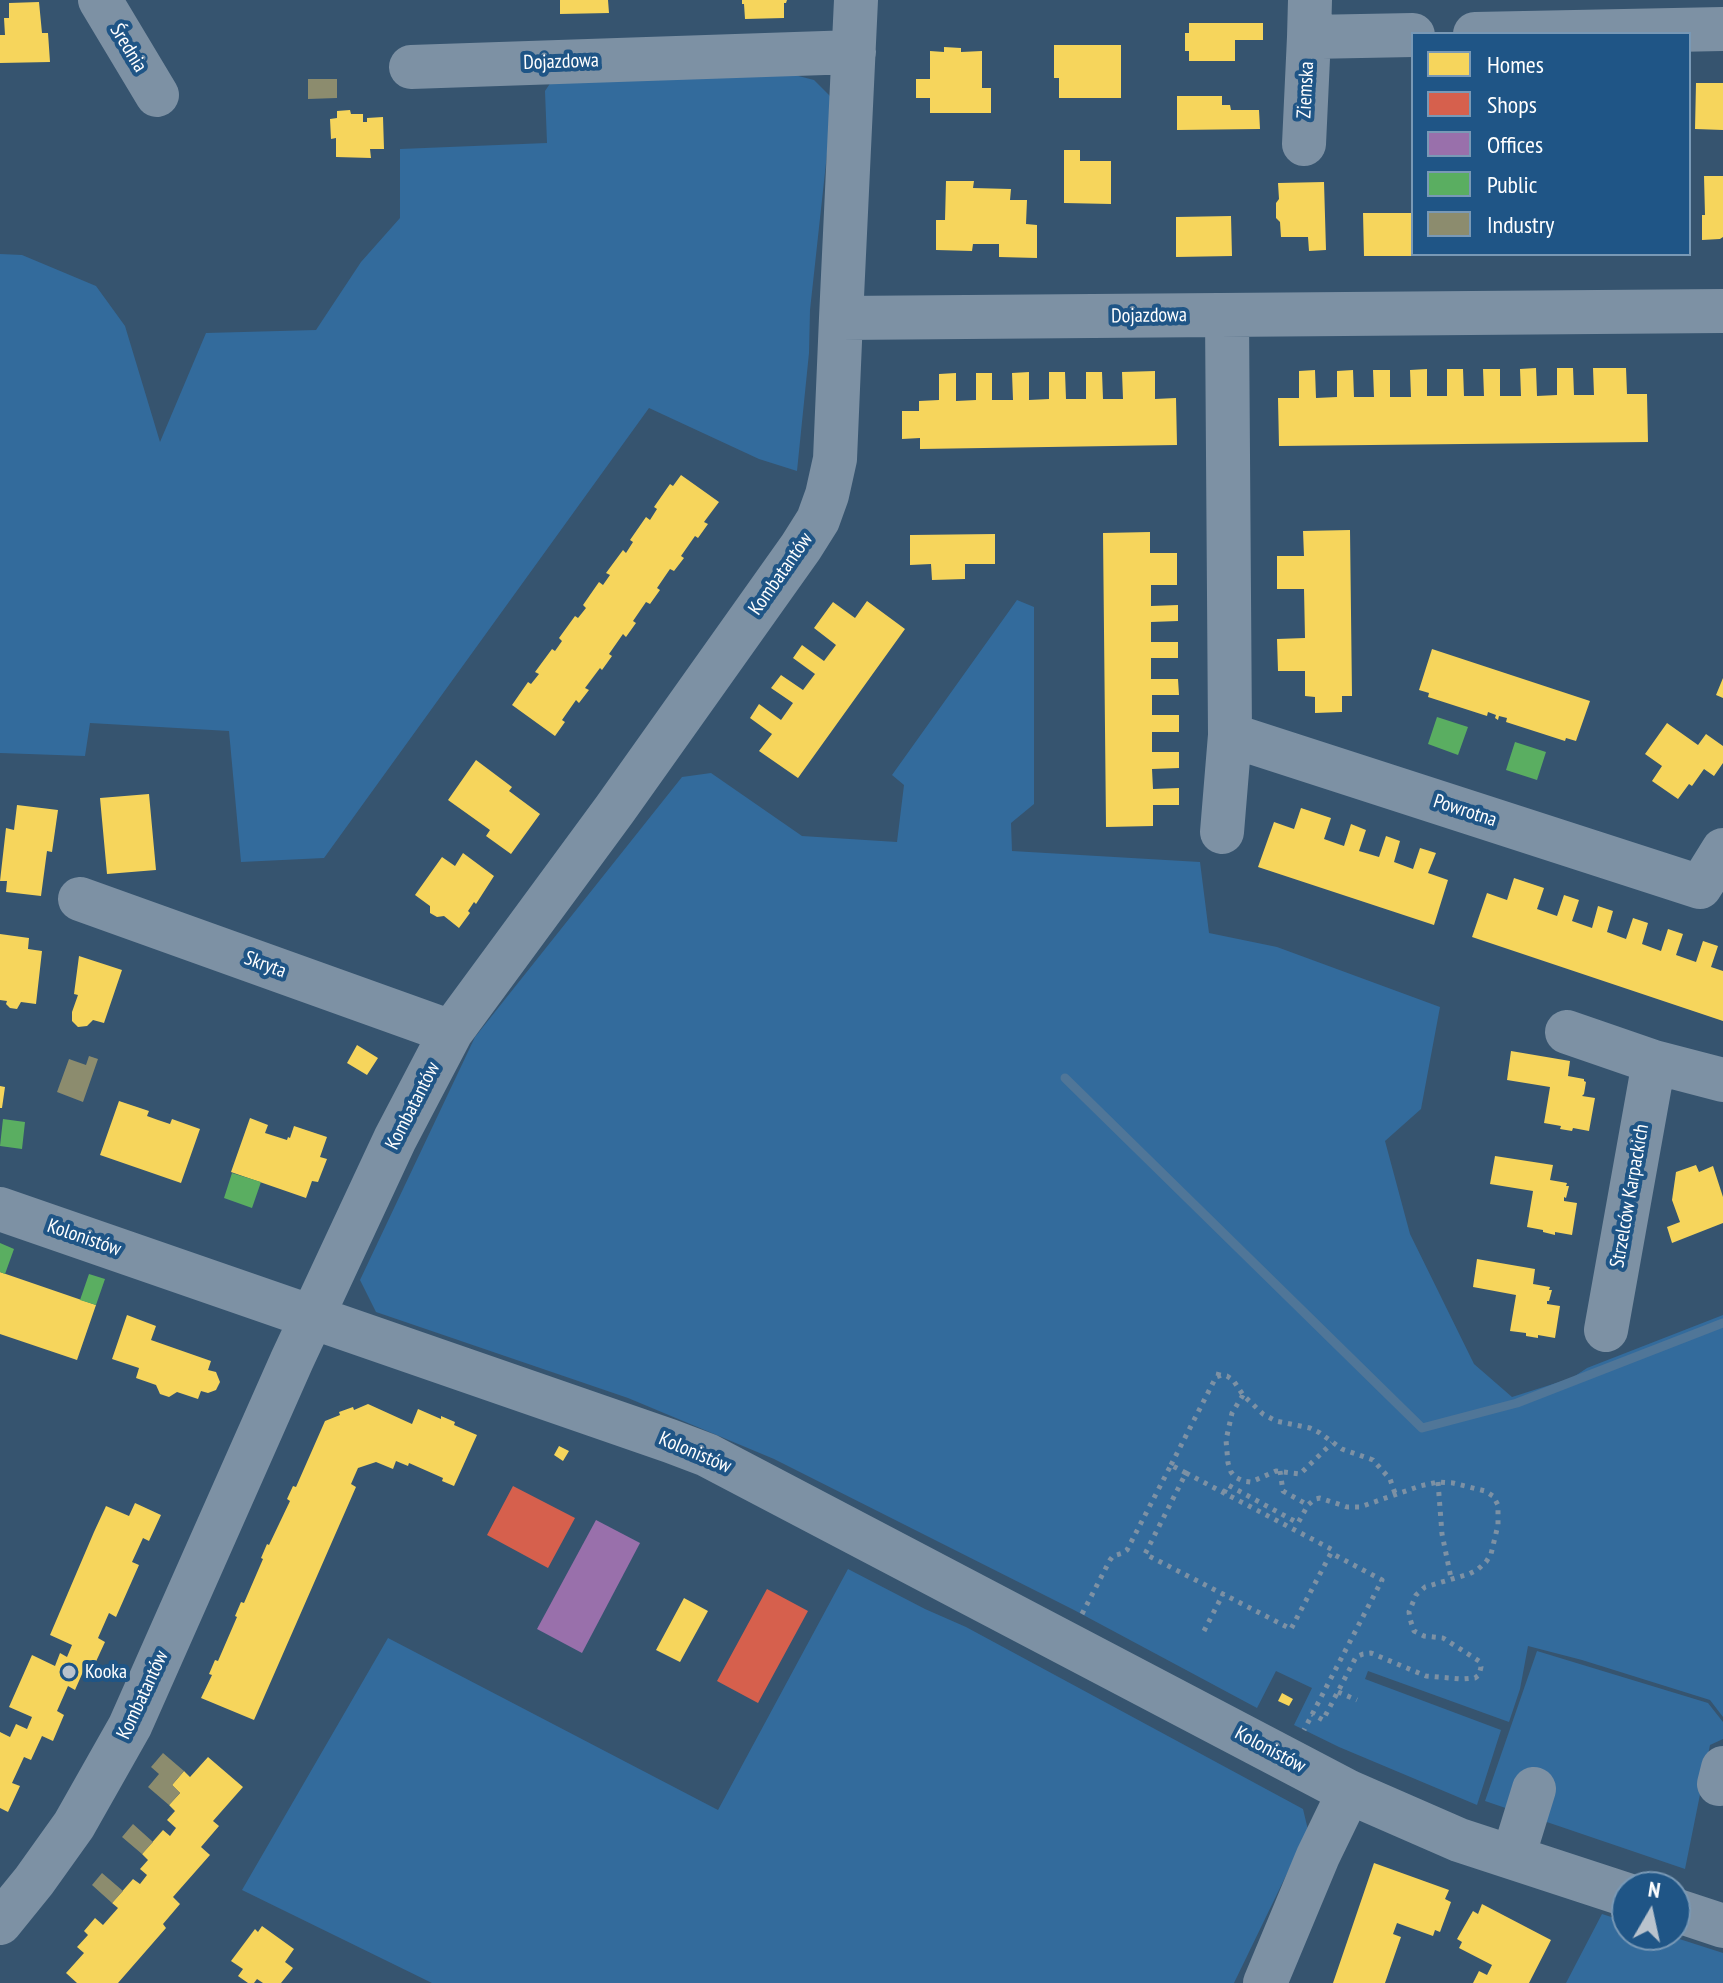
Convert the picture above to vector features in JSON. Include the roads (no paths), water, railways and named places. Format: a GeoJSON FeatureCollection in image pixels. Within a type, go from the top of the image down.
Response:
{"type":"FeatureCollection","features":[{"type":"Feature","properties":{"kind":"street","name":"Średnia"},"geometry":{"type":"LineString","coordinates":[[100,0],[157,95]]}},
{"type":"Feature","properties":{"kind":"street"},"geometry":{"type":"LineString","coordinates":[[841,318],[856,0]]}},
{"type":"Feature","properties":{"kind":"street","name":"Ziemska"},"geometry":{"type":"LineString","coordinates":[[1304,144],[1310,19],[1411,35]]}},
{"type":"Feature","properties":{"kind":"street"},"geometry":{"type":"LineString","coordinates":[[1574,32],[1723,29]]}},
{"type":"Feature","properties":{"kind":"street","name":"Dojazdowa"},"geometry":{"type":"LineString","coordinates":[[411,67],[854,52]]}},
{"type":"Feature","properties":{"kind":"street","name":"Dojazdowa"},"geometry":{"type":"LineString","coordinates":[[841,318],[1723,311]]}},
{"type":"Feature","properties":{"kind":"street"},"geometry":{"type":"LineString","coordinates":[[1222,832],[1230,735],[1227,315]]}},
{"type":"Feature","properties":{"kind":"street","name":"Kombatantów"},"geometry":{"type":"LineString","coordinates":[[0,1923],[74,1825],[130,1726],[395,1139],[451,1032],[615,809],[818,520],[835,459],[841,318]]}},
{"type":"Feature","properties":{"kind":"street","name":"Powrotna"},"geometry":{"type":"LineString","coordinates":[[1230,735],[1712,893],[1723,850]]}},
{"type":"Feature","properties":{"kind":"street","name":"Skryta"},"geometry":{"type":"LineString","coordinates":[[80,899],[451,1032]]}},
{"type":"Feature","properties":{"kind":"street"},"geometry":{"type":"LineString","coordinates":[[1567,1032],[1654,1062],[1723,1080]]}},
{"type":"Feature","properties":{"kind":"street","name":"Strzelców Karpackich"},"geometry":{"type":"LineString","coordinates":[[1606,1330],[1654,1062]]}},
{"type":"Feature","properties":{"kind":"street","name":"Kolonistów"},"geometry":{"type":"LineString","coordinates":[[0,1209],[707,1455],[1349,1792],[1459,1840],[1611,1890]]}},
{"type":"Feature","properties":{"kind":"street"},"geometry":{"type":"LineString","coordinates":[[1513,1857],[1534,1789]]}},
{"type":"Feature","properties":{"kind":"street"},"geometry":{"type":"LineString","coordinates":[[1265,1983],[1318,1856],[1349,1792]]}},
{"type":"Feature","properties":{"kind":"street"},"geometry":{"type":"LineString","coordinates":[[1691,1915],[1723,1926]]}},
{"type":"Feature","properties":{"kind":"waterway"},"geometry":{"type":"LineString","coordinates":[[1065,1078],[1422,1428],[1517,1403],[1723,1323]]}},
{"type":"Feature","properties":{"kind":"place","name":"Kooka"},"geometry":{"type":"Point","coordinates":[69,1672]}}]}
